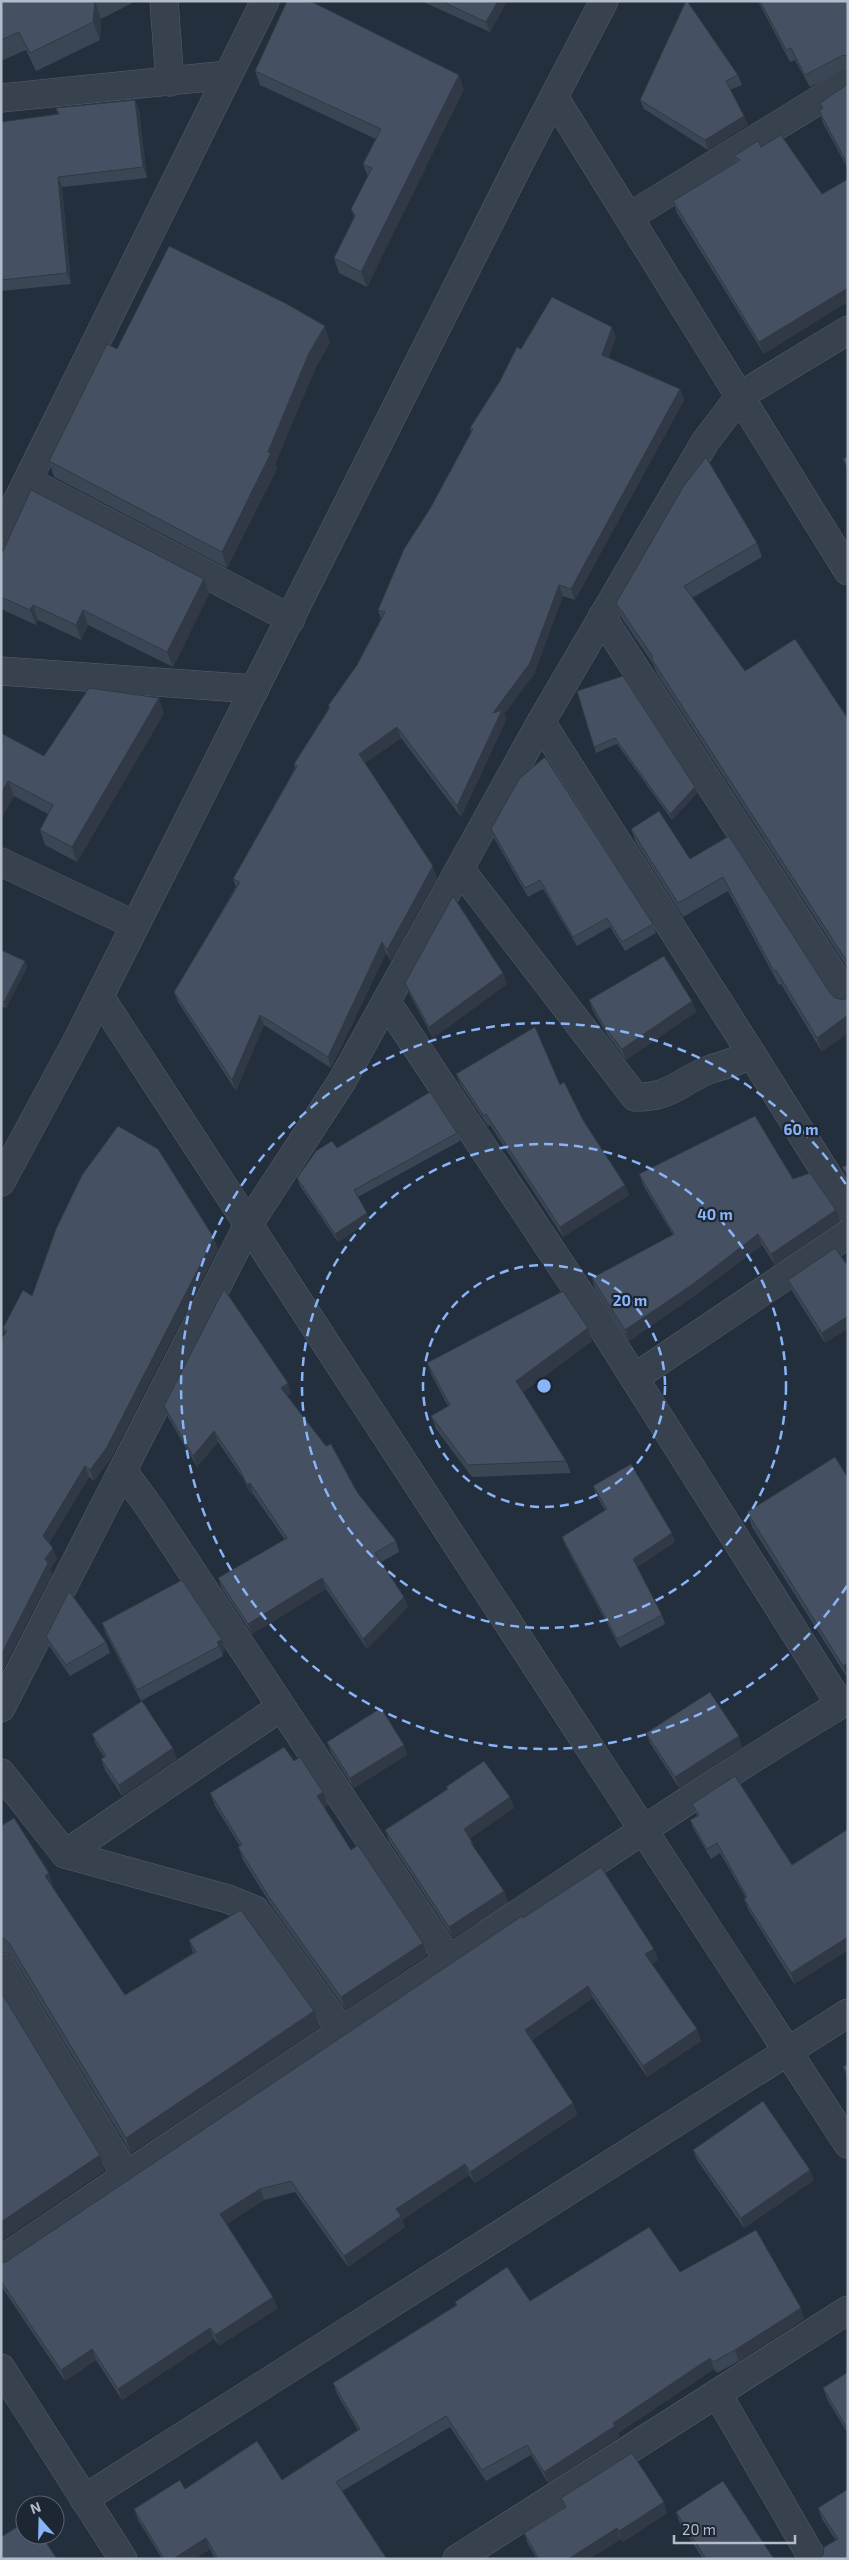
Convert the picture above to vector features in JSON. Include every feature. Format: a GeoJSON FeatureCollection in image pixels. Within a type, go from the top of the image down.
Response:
{"type":"FeatureCollection","features":[{"type":"Feature","properties":{"kind":"street"},"geometry":{"type":"LineString","coordinates":[[164,1],[170,82]]}},
{"type":"Feature","properties":{"kind":"street"},"geometry":{"type":"LineString","coordinates":[[1,534],[265,1]]}},
{"type":"Feature","properties":{"kind":"street"},"geometry":{"type":"LineString","coordinates":[[1,1182],[100,997],[554,96],[604,1]]}},
{"type":"Feature","properties":{"kind":"street"},"geometry":{"type":"LineString","coordinates":[[1,98],[228,75]]}},
{"type":"Feature","properties":{"kind":"street"},"geometry":{"type":"LineString","coordinates":[[629,217],[848,82]]}},
{"type":"Feature","properties":{"kind":"street"},"geometry":{"type":"LineString","coordinates":[[554,96],[848,571]]}},
{"type":"Feature","properties":{"kind":"street"},"geometry":{"type":"LineString","coordinates":[[1,1708],[248,1225],[342,1080],[541,722],[705,442],[740,396],[848,330]]}},
{"type":"Feature","properties":{"kind":"street"},"geometry":{"type":"LineString","coordinates":[[28,481],[291,619]]}},
{"type":"Feature","properties":{"kind":"street"},"geometry":{"type":"LineString","coordinates":[[602,617],[848,998]]}},
{"type":"Feature","properties":{"kind":"street"},"geometry":{"type":"LineString","coordinates":[[1,671],[255,689]]}},
{"type":"Feature","properties":{"kind":"street"},"geometry":{"type":"LineString","coordinates":[[541,722],[848,1208]]}},
{"type":"Feature","properties":{"kind":"street"},"geometry":{"type":"LineString","coordinates":[[1,862],[135,925]]}},
{"type":"Feature","properties":{"kind":"street"},"geometry":{"type":"LineString","coordinates":[[460,869],[635,1097],[654,1098],[710,1070],[736,1063],[751,1054]]}},
{"type":"Feature","properties":{"kind":"street"},"geometry":{"type":"LineString","coordinates":[[100,997],[848,2144]]}},
{"type":"Feature","properties":{"kind":"street"},"geometry":{"type":"LineString","coordinates":[[1,2260],[643,1830],[779,1741],[844,1702],[386,1001]]}},
{"type":"Feature","properties":{"kind":"street"},"geometry":{"type":"LineString","coordinates":[[634,1378],[848,1234]]}},
{"type":"Feature","properties":{"kind":"street"},"geometry":{"type":"LineString","coordinates":[[123,1471],[150,1508],[449,1960]]}},
{"type":"Feature","properties":{"kind":"street"},"geometry":{"type":"LineString","coordinates":[[65,1854],[281,1707]]}},
{"type":"Feature","properties":{"kind":"street"},"geometry":{"type":"LineString","coordinates":[[1,1773],[65,1854],[228,1899],[255,1910],[342,2031]]}},
{"type":"Feature","properties":{"kind":"street"},"geometry":{"type":"LineString","coordinates":[[1,1967],[126,2175]]}},
{"type":"Feature","properties":{"kind":"street"},"geometry":{"type":"LineString","coordinates":[[84,2499],[848,2013]]}},
{"type":"Feature","properties":{"kind":"street"},"geometry":{"type":"LineString","coordinates":[[458,2559],[848,2310]]}},
{"type":"Feature","properties":{"kind":"street"},"geometry":{"type":"LineString","coordinates":[[1,2368],[123,2559]]}},
{"type":"Feature","properties":{"kind":"street"},"geometry":{"type":"LineString","coordinates":[[717,2394],[813,2559]]}},
{"type":"Feature","properties":{"kind":"building"},"geometry":{"type":"Polygon","coordinates":[[[1,1],[95,1],[93,22],[30,53],[19,32],[1,40],[1,1]]]}},
{"type":"Feature","properties":{"kind":"building"},"geometry":{"type":"Polygon","coordinates":[[[287,1],[310,1],[459,75],[361,272],[334,258],[355,216],[351,209],[372,168],[363,164],[381,129],[255,71],[287,1]]]}},
{"type":"Feature","properties":{"kind":"building"},"geometry":{"type":"Polygon","coordinates":[[[441,1],[498,1],[486,22],[441,1]]]}},
{"type":"Feature","properties":{"kind":"building"},"geometry":{"type":"Polygon","coordinates":[[[686,1],[738,75],[726,81],[744,116],[705,140],[640,100],[686,1]]]}},
{"type":"Feature","properties":{"kind":"building"},"geometry":{"type":"Polygon","coordinates":[[[760,1],[848,1],[848,56],[843,55],[805,75],[791,48],[786,50],[760,1]]]}},
{"type":"Feature","properties":{"kind":"building"},"geometry":{"type":"Polygon","coordinates":[[[848,84],[848,165],[819,111],[823,108],[820,103],[848,84]]]}},
{"type":"Feature","properties":{"kind":"building"},"geometry":{"type":"Polygon","coordinates":[[[135,100],[143,167],[58,177],[67,273],[1,280],[1,122],[59,114],[56,108],[135,100]]]}},
{"type":"Feature","properties":{"kind":"building"},"geometry":{"type":"Polygon","coordinates":[[[781,135],[822,194],[848,179],[848,288],[759,342],[673,201],[740,160],[734,156],[758,141],[761,147],[781,135]]]}},
{"type":"Feature","properties":{"kind":"building"},"geometry":{"type":"Polygon","coordinates":[[[169,246],[287,304],[325,326],[309,353],[268,452],[271,453],[222,552],[49,461],[107,344],[117,349],[169,246]]]}},
{"type":"Feature","properties":{"kind":"building"},"geometry":{"type":"Polygon","coordinates":[[[552,297],[612,327],[602,355],[680,389],[571,589],[559,585],[530,663],[493,713],[502,710],[457,806],[397,727],[359,754],[433,866],[387,950],[382,942],[328,1057],[260,1015],[232,1080],[174,992],[240,882],[233,879],[297,766],[294,764],[330,707],[328,706],[357,665],[385,612],[378,610],[404,549],[431,507],[473,429],[470,428],[500,381],[517,347],[521,349],[552,297]]]}},
{"type":"Feature","properties":{"kind":"building"},"geometry":{"type":"Polygon","coordinates":[[[848,456],[848,467],[843,459],[848,456]]]}},
{"type":"Feature","properties":{"kind":"building"},"geometry":{"type":"Polygon","coordinates":[[[706,457],[757,543],[684,586],[745,671],[795,639],[848,719],[848,963],[651,658],[653,657],[616,603],[683,487],[706,457]]]}},
{"type":"Feature","properties":{"kind":"building"},"geometry":{"type":"Polygon","coordinates":[[[31,490],[204,579],[167,652],[83,610],[76,625],[33,605],[30,610],[1,597],[1,555],[31,490]]]}},
{"type":"Feature","properties":{"kind":"building"},"geometry":{"type":"Polygon","coordinates":[[[623,676],[695,787],[670,814],[615,738],[594,747],[577,691],[623,676]]]}},
{"type":"Feature","properties":{"kind":"building"},"geometry":{"type":"Polygon","coordinates":[[[89,688],[159,698],[72,847],[40,830],[53,805],[8,781],[1,793],[1,733],[44,756],[89,688]]]}},
{"type":"Feature","properties":{"kind":"building"},"geometry":{"type":"Polygon","coordinates":[[[545,757],[653,924],[622,942],[607,918],[573,937],[540,880],[525,888],[491,829],[519,779],[545,757]]]}},
{"type":"Feature","properties":{"kind":"building"},"geometry":{"type":"Polygon","coordinates":[[[659,811],[690,859],[729,836],[830,993],[835,998],[843,1000],[848,998],[848,1015],[817,1038],[776,970],[774,971],[723,877],[678,903],[631,829],[659,811]]]}},
{"type":"Feature","properties":{"kind":"building"},"geometry":{"type":"Polygon","coordinates":[[[453,896],[503,973],[429,1027],[405,983],[453,896]]]}},
{"type":"Feature","properties":{"kind":"building"},"geometry":{"type":"Polygon","coordinates":[[[1,950],[25,961],[4,1002],[1,1001],[1,950]]]}},
{"type":"Feature","properties":{"kind":"building"},"geometry":{"type":"Polygon","coordinates":[[[664,956],[692,1001],[622,1049],[604,1026],[589,1000],[664,956]]]}},
{"type":"Feature","properties":{"kind":"building"},"geometry":{"type":"Polygon","coordinates":[[[535,1027],[560,1085],[564,1082],[583,1120],[625,1185],[560,1227],[486,1114],[484,1116],[456,1074],[535,1027]]]}},
{"type":"Feature","properties":{"kind":"building"},"geometry":{"type":"Polygon","coordinates":[[[430,1092],[457,1133],[354,1190],[367,1213],[335,1234],[297,1178],[316,1151],[332,1141],[337,1148],[430,1092]]]}},
{"type":"Feature","properties":{"kind":"building"},"geometry":{"type":"Polygon","coordinates":[[[755,1116],[793,1179],[810,1173],[836,1210],[771,1254],[758,1234],[693,1284],[625,1330],[592,1278],[674,1234],[639,1174],[755,1116]]]}},
{"type":"Feature","properties":{"kind":"building"},"geometry":{"type":"Polygon","coordinates":[[[118,1126],[158,1149],[214,1238],[107,1447],[90,1470],[85,1466],[43,1536],[53,1548],[45,1559],[48,1563],[1,1655],[1,1339],[7,1331],[3,1328],[23,1290],[32,1296],[56,1229],[82,1175],[118,1126]]]}},
{"type":"Feature","properties":{"kind":"building"},"geometry":{"type":"Polygon","coordinates":[[[848,1165],[848,1176],[842,1167],[848,1165]]]}},
{"type":"Feature","properties":{"kind":"building"},"geometry":{"type":"Polygon","coordinates":[[[835,1248],[848,1266],[848,1316],[822,1333],[788,1280],[835,1248]]]}},
{"type":"Feature","properties":{"kind":"building"},"geometry":{"type":"Polygon","coordinates":[[[224,1289],[288,1383],[281,1388],[326,1446],[331,1444],[357,1492],[396,1541],[375,1553],[404,1597],[363,1639],[322,1578],[248,1624],[218,1578],[287,1538],[250,1483],[247,1485],[239,1468],[214,1431],[193,1456],[164,1406],[224,1289]]]}},
{"type":"Feature","properties":{"kind":"building"},"geometry":{"type":"Polygon","coordinates":[[[563,1291],[588,1328],[516,1381],[566,1461],[468,1465],[431,1416],[450,1405],[427,1363],[563,1291]]]}},
{"type":"Feature","properties":{"kind":"building"},"geometry":{"type":"Polygon","coordinates":[[[835,1457],[848,1478],[848,1663],[843,1666],[747,1512],[835,1457]]]}},
{"type":"Feature","properties":{"kind":"building"},"geometry":{"type":"Polygon","coordinates":[[[631,1464],[672,1533],[633,1559],[662,1615],[617,1639],[562,1537],[607,1509],[593,1486],[631,1464]]]}},
{"type":"Feature","properties":{"kind":"building"},"geometry":{"type":"Polygon","coordinates":[[[182,1580],[222,1640],[217,1642],[219,1646],[137,1690],[102,1623],[182,1580]]]}},
{"type":"Feature","properties":{"kind":"building"},"geometry":{"type":"Polygon","coordinates":[[[69,1591],[106,1642],[66,1665],[46,1637],[69,1591]]]}},
{"type":"Feature","properties":{"kind":"building"},"geometry":{"type":"Polygon","coordinates":[[[710,1692],[739,1736],[675,1777],[646,1733],[710,1692]]]}},
{"type":"Feature","properties":{"kind":"building"},"geometry":{"type":"Polygon","coordinates":[[[142,1701],[173,1748],[119,1785],[101,1759],[106,1756],[92,1734],[142,1701]]]}},
{"type":"Feature","properties":{"kind":"building"},"geometry":{"type":"Polygon","coordinates":[[[381,1708],[404,1745],[350,1778],[327,1742],[381,1708]]]}},
{"type":"Feature","properties":{"kind":"building"},"geometry":{"type":"Polygon","coordinates":[[[284,1747],[294,1761],[300,1757],[323,1792],[317,1796],[351,1850],[358,1845],[423,1943],[341,1997],[269,1897],[238,1847],[242,1845],[210,1793],[284,1747]]]}},
{"type":"Feature","properties":{"kind":"building"},"geometry":{"type":"Polygon","coordinates":[[[484,1761],[510,1797],[464,1829],[471,1843],[504,1891],[449,1927],[385,1830],[448,1789],[446,1787],[484,1761]]]}},
{"type":"Feature","properties":{"kind":"building"},"geometry":{"type":"Polygon","coordinates":[[[735,1776],[792,1865],[848,1829],[848,1937],[791,1973],[744,1899],[747,1897],[717,1843],[707,1849],[690,1820],[699,1815],[692,1804],[735,1776]]]}},
{"type":"Feature","properties":{"kind":"building"},"geometry":{"type":"Polygon","coordinates":[[[14,1818],[49,1873],[45,1876],[125,1995],[196,1952],[189,1940],[241,1910],[314,2011],[126,2138],[9,1943],[1,1937],[1,1826],[14,1818]]]}},
{"type":"Feature","properties":{"kind":"building"},"geometry":{"type":"Polygon","coordinates":[[[601,1867],[654,1949],[645,1954],[697,2029],[643,2066],[588,1986],[525,2030],[573,2103],[470,2172],[465,2164],[396,2209],[401,2216],[344,2256],[291,2181],[260,2189],[220,2214],[273,2297],[215,2335],[210,2328],[118,2389],[92,2349],[61,2370],[1,2281],[1,2263],[6,2262],[522,1916],[523,1918],[601,1867]]]}},
{"type":"Feature","properties":{"kind":"building"},"geometry":{"type":"Polygon","coordinates":[[[1,1992],[100,2155],[1,2222],[1,1992]]]}},
{"type":"Feature","properties":{"kind":"building"},"geometry":{"type":"Polygon","coordinates":[[[848,2064],[848,2074],[843,2067],[848,2064]]]}},
{"type":"Feature","properties":{"kind":"building"},"geometry":{"type":"Polygon","coordinates":[[[763,2101],[810,2170],[741,2218],[693,2150],[763,2101]]]}},
{"type":"Feature","properties":{"kind":"building"},"geometry":{"type":"Polygon","coordinates":[[[649,2227],[680,2272],[756,2230],[801,2308],[735,2350],[713,2362],[710,2358],[613,2423],[615,2426],[544,2472],[527,2445],[482,2470],[446,2416],[336,2482],[387,2559],[218,2559],[206,2538],[173,2559],[164,2559],[134,2509],[180,2480],[185,2489],[257,2441],[282,2480],[360,2429],[333,2383],[457,2305],[455,2302],[507,2267],[530,2301],[649,2227]]]}},
{"type":"Feature","properties":{"kind":"building"},"geometry":{"type":"Polygon","coordinates":[[[848,2372],[848,2430],[823,2388],[848,2372]]]}},
{"type":"Feature","properties":{"kind":"building"},"geometry":{"type":"Polygon","coordinates":[[[632,2453],[664,2502],[619,2531],[617,2528],[568,2559],[539,2559],[524,2533],[566,2507],[561,2498],[632,2453]]]}},
{"type":"Feature","properties":{"kind":"building"},"geometry":{"type":"Polygon","coordinates":[[[723,2481],[774,2559],[706,2559],[676,2512],[723,2481]]]}},
{"type":"Feature","properties":{"kind":"building"},"geometry":{"type":"Polygon","coordinates":[[[848,2489],[848,2559],[819,2559],[823,2555],[824,2547],[838,2539],[818,2508],[848,2489]]]}},
{"type":"Feature","properties":{"kind":"building"},"geometry":{"type":"Polygon","coordinates":[[[15,2528],[15,2545],[48,2545],[57,2559],[1,2559],[1,2537],[15,2528]]]}}]}
